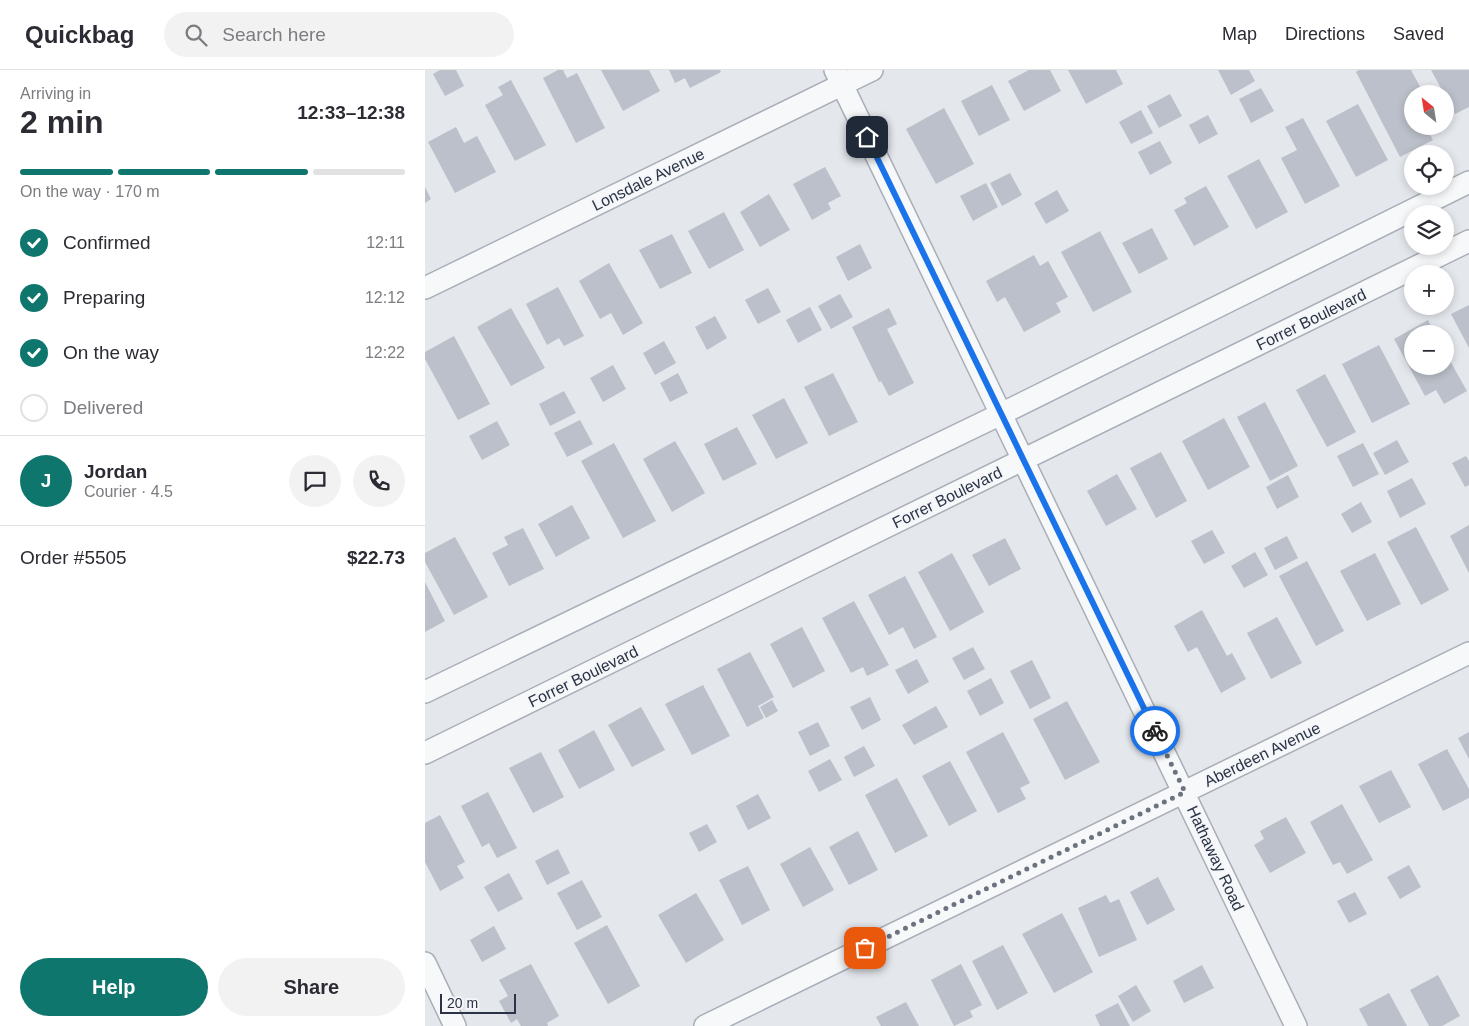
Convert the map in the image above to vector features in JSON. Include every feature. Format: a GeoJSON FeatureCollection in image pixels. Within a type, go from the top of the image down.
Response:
{"type":"FeatureCollection","features":[{"type":"Feature","properties":{"kind":"street","name":"Lonsdale Avenue"},"geometry":{"type":"LineString","coordinates":[[425,288],[838,77],[872,70]]}},
{"type":"Feature","properties":{"kind":"street","name":"Hathaway Road"},"geometry":{"type":"LineString","coordinates":[[838,77],[1185,792],[1296,1026]]}},
{"type":"Feature","properties":{"kind":"street"},"geometry":{"type":"LineString","coordinates":[[425,692],[1001,414],[1469,182]]}},
{"type":"Feature","properties":{"kind":"street","name":"Forrer Boulevard"},"geometry":{"type":"LineString","coordinates":[[425,753],[1469,241]]}},
{"type":"Feature","properties":{"kind":"street","name":"Aberdeen Avenue"},"geometry":{"type":"LineString","coordinates":[[705,1026],[1469,653]]}},
{"type":"Feature","properties":{"kind":"street"},"geometry":{"type":"LineString","coordinates":[[425,963],[455,1026]]}},
{"type":"Feature","properties":{"kind":"building"},"geometry":{"type":"Polygon","coordinates":[[[440,70],[456,70],[464,86],[445,96],[433,74],[440,70]]]}},
{"type":"Feature","properties":{"kind":"building"},"geometry":{"type":"Polygon","coordinates":[[[558,70],[563,70],[567,78],[577,73],[605,128],[576,143],[543,78],[558,70]]]}},
{"type":"Feature","properties":{"kind":"building"},"geometry":{"type":"Polygon","coordinates":[[[601,70],[649,70],[660,91],[623,111],[601,70]]]}},
{"type":"Feature","properties":{"kind":"building"},"geometry":{"type":"Polygon","coordinates":[[[669,70],[720,70],[721,72],[690,88],[685,78],[675,83],[669,70]]]}},
{"type":"Feature","properties":{"kind":"building"},"geometry":{"type":"Polygon","coordinates":[[[1029,70],[1050,70],[1061,91],[1024,111],[1008,81],[1029,70]]]}},
{"type":"Feature","properties":{"kind":"building"},"geometry":{"type":"Polygon","coordinates":[[[1068,70],[1116,70],[1123,84],[1086,104],[1068,70]]]}},
{"type":"Feature","properties":{"kind":"building"},"geometry":{"type":"Polygon","coordinates":[[[1218,70],[1249,70],[1255,81],[1231,95],[1218,70]]]}},
{"type":"Feature","properties":{"kind":"building"},"geometry":{"type":"Polygon","coordinates":[[[1359,70],[1411,70],[1419,85],[1404,85],[1404,135],[1430,135],[1433,140],[1423,145],[1404,145],[1404,155],[1400,157],[1356,72],[1359,70]]]}},
{"type":"Feature","properties":{"kind":"building"},"geometry":{"type":"Polygon","coordinates":[[[1431,70],[1469,70],[1469,107],[1455,114],[1454,85],[1439,85],[1431,70]]]}},
{"type":"Feature","properties":{"kind":"building"},"geometry":{"type":"Polygon","coordinates":[[[511,80],[546,145],[515,161],[485,105],[503,95],[498,87],[511,80]]]}},
{"type":"Feature","properties":{"kind":"building"},"geometry":{"type":"Polygon","coordinates":[[[992,85],[1010,120],[979,136],[961,101],[992,85]]]}},
{"type":"Feature","properties":{"kind":"building"},"geometry":{"type":"Polygon","coordinates":[[[1261,88],[1274,111],[1251,123],[1239,99],[1261,88]]]}},
{"type":"Feature","properties":{"kind":"building"},"geometry":{"type":"Polygon","coordinates":[[[1170,94],[1182,116],[1159,128],[1147,106],[1170,94]]]}},
{"type":"Feature","properties":{"kind":"building"},"geometry":{"type":"Polygon","coordinates":[[[1358,104],[1388,160],[1356,177],[1326,121],[1358,104]]]}},
{"type":"Feature","properties":{"kind":"building"},"geometry":{"type":"Polygon","coordinates":[[[944,108],[974,164],[936,184],[906,129],[944,108]]]}},
{"type":"Feature","properties":{"kind":"building"},"geometry":{"type":"Polygon","coordinates":[[[1141,110],[1153,133],[1131,144],[1119,122],[1141,110]]]}},
{"type":"Feature","properties":{"kind":"building"},"geometry":{"type":"Polygon","coordinates":[[[1208,115],[1218,134],[1199,144],[1189,125],[1208,115]]]}},
{"type":"Feature","properties":{"kind":"building"},"geometry":{"type":"Polygon","coordinates":[[[1303,118],[1340,186],[1305,204],[1281,158],[1297,150],[1285,127],[1303,118]]]}},
{"type":"Feature","properties":{"kind":"building"},"geometry":{"type":"Polygon","coordinates":[[[456,127],[464,143],[477,136],[496,172],[455,193],[428,142],[456,127]]]}},
{"type":"Feature","properties":{"kind":"building"},"geometry":{"type":"Polygon","coordinates":[[[1160,141],[1172,163],[1150,175],[1138,152],[1160,141]]]}},
{"type":"Feature","properties":{"kind":"building"},"geometry":{"type":"Polygon","coordinates":[[[1259,159],[1288,212],[1256,229],[1227,176],[1259,159]]]}},
{"type":"Feature","properties":{"kind":"building"},"geometry":{"type":"Polygon","coordinates":[[[825,167],[841,196],[828,203],[831,209],[812,220],[793,184],[825,167]]]}},
{"type":"Feature","properties":{"kind":"building"},"geometry":{"type":"Polygon","coordinates":[[[1010,173],[1022,195],[1002,206],[990,183],[1010,173]]]}},
{"type":"Feature","properties":{"kind":"building"},"geometry":{"type":"Polygon","coordinates":[[[986,183],[998,207],[973,221],[960,196],[986,183]]]}},
{"type":"Feature","properties":{"kind":"building"},"geometry":{"type":"Polygon","coordinates":[[[1206,186],[1229,227],[1194,246],[1174,210],[1187,203],[1184,198],[1206,186]]]}},
{"type":"Feature","properties":{"kind":"building"},"geometry":{"type":"Polygon","coordinates":[[[425,187],[431,199],[425,203],[425,187]]]}},
{"type":"Feature","properties":{"kind":"building"},"geometry":{"type":"Polygon","coordinates":[[[1057,190],[1069,211],[1046,224],[1034,203],[1057,190]]]}},
{"type":"Feature","properties":{"kind":"building"},"geometry":{"type":"Polygon","coordinates":[[[769,194],[790,230],[760,247],[740,212],[769,194]]]}},
{"type":"Feature","properties":{"kind":"building"},"geometry":{"type":"Polygon","coordinates":[[[724,212],[744,250],[709,269],[688,231],[724,212]]]}},
{"type":"Feature","properties":{"kind":"building"},"geometry":{"type":"Polygon","coordinates":[[[1152,228],[1168,259],[1139,274],[1122,243],[1152,228]]]}},
{"type":"Feature","properties":{"kind":"building"},"geometry":{"type":"Polygon","coordinates":[[[1100,231],[1132,292],[1093,312],[1061,252],[1100,231]]]}},
{"type":"Feature","properties":{"kind":"building"},"geometry":{"type":"Polygon","coordinates":[[[672,234],[692,273],[660,289],[639,250],[672,234]]]}},
{"type":"Feature","properties":{"kind":"building"},"geometry":{"type":"Polygon","coordinates":[[[860,244],[872,268],[848,281],[836,257],[860,244]]]}},
{"type":"Feature","properties":{"kind":"building"},"geometry":{"type":"Polygon","coordinates":[[[1034,255],[1040,266],[1048,261],[1068,297],[1056,303],[1061,312],[1024,332],[1005,297],[997,302],[986,281],[1034,255]]]}},
{"type":"Feature","properties":{"kind":"building"},"geometry":{"type":"Polygon","coordinates":[[[609,263],[643,323],[623,335],[611,313],[600,319],[579,281],[609,263]]]}},
{"type":"Feature","properties":{"kind":"building"},"geometry":{"type":"Polygon","coordinates":[[[558,287],[584,336],[564,346],[559,338],[547,345],[526,304],[558,287]]]}},
{"type":"Feature","properties":{"kind":"building"},"geometry":{"type":"Polygon","coordinates":[[[768,288],[781,312],[758,324],[745,300],[768,288]]]}},
{"type":"Feature","properties":{"kind":"building"},"geometry":{"type":"Polygon","coordinates":[[[840,294],[853,317],[831,329],[818,306],[840,294]]]}},
{"type":"Feature","properties":{"kind":"building"},"geometry":{"type":"Polygon","coordinates":[[[1469,305],[1469,348],[1452,315],[1454,315],[1454,312],[1469,305]]]}},
{"type":"Feature","properties":{"kind":"building"},"geometry":{"type":"Polygon","coordinates":[[[810,307],[822,330],[798,343],[786,320],[810,307]]]}},
{"type":"Feature","properties":{"kind":"building"},"geometry":{"type":"Polygon","coordinates":[[[511,308],[545,368],[511,386],[477,327],[511,308]]]}},
{"type":"Feature","properties":{"kind":"building"},"geometry":{"type":"Polygon","coordinates":[[[889,308],[897,324],[887,329],[914,383],[889,396],[881,381],[879,382],[852,327],[889,308]]]}},
{"type":"Feature","properties":{"kind":"building"},"geometry":{"type":"Polygon","coordinates":[[[715,316],[727,338],[707,350],[695,327],[715,316]]]}},
{"type":"Feature","properties":{"kind":"building"},"geometry":{"type":"Polygon","coordinates":[[[1428,320],[1430,325],[1419,325],[1428,320]]]}},
{"type":"Feature","properties":{"kind":"building"},"geometry":{"type":"Polygon","coordinates":[[[1404,333],[1404,357],[1394,339],[1404,333]]]}},
{"type":"Feature","properties":{"kind":"building"},"geometry":{"type":"Polygon","coordinates":[[[454,336],[490,404],[458,420],[425,359],[425,352],[454,336]]]}},
{"type":"Feature","properties":{"kind":"building"},"geometry":{"type":"Polygon","coordinates":[[[664,341],[676,363],[655,375],[643,353],[664,341]]]}},
{"type":"Feature","properties":{"kind":"building"},"geometry":{"type":"Polygon","coordinates":[[[1379,345],[1410,404],[1372,423],[1342,364],[1379,345]]]}},
{"type":"Feature","properties":{"kind":"building"},"geometry":{"type":"Polygon","coordinates":[[[613,365],[626,389],[603,402],[590,378],[613,365]]]}},
{"type":"Feature","properties":{"kind":"building"},"geometry":{"type":"Polygon","coordinates":[[[1454,368],[1467,391],[1444,404],[1436,390],[1425,396],[1414,375],[1454,375],[1454,368]]]}},
{"type":"Feature","properties":{"kind":"building"},"geometry":{"type":"Polygon","coordinates":[[[678,373],[688,393],[670,402],[660,383],[678,373]]]}},
{"type":"Feature","properties":{"kind":"building"},"geometry":{"type":"Polygon","coordinates":[[[833,373],[858,422],[829,436],[804,387],[833,373]]]}},
{"type":"Feature","properties":{"kind":"building"},"geometry":{"type":"Polygon","coordinates":[[[1325,374],[1356,432],[1327,447],[1296,390],[1325,374]]]}},
{"type":"Feature","properties":{"kind":"building"},"geometry":{"type":"Polygon","coordinates":[[[564,391],[576,413],[550,426],[539,404],[564,391]]]}},
{"type":"Feature","properties":{"kind":"building"},"geometry":{"type":"Polygon","coordinates":[[[784,398],[808,443],[776,459],[752,415],[784,398]]]}},
{"type":"Feature","properties":{"kind":"building"},"geometry":{"type":"Polygon","coordinates":[[[1265,402],[1298,466],[1270,481],[1237,417],[1265,402]]]}},
{"type":"Feature","properties":{"kind":"building"},"geometry":{"type":"Polygon","coordinates":[[[1224,418],[1250,467],[1208,490],[1182,441],[1224,418]]]}},
{"type":"Feature","properties":{"kind":"building"},"geometry":{"type":"Polygon","coordinates":[[[580,420],[593,444],[567,457],[554,433],[580,420]]]}},
{"type":"Feature","properties":{"kind":"building"},"geometry":{"type":"Polygon","coordinates":[[[497,421],[510,445],[482,460],[469,436],[497,421]]]}},
{"type":"Feature","properties":{"kind":"building"},"geometry":{"type":"Polygon","coordinates":[[[737,427],[757,464],[723,481],[704,444],[737,427]]]}},
{"type":"Feature","properties":{"kind":"building"},"geometry":{"type":"Polygon","coordinates":[[[1397,440],[1409,462],[1385,475],[1373,453],[1397,440]]]}},
{"type":"Feature","properties":{"kind":"building"},"geometry":{"type":"Polygon","coordinates":[[[675,441],[705,493],[672,512],[643,459],[675,441]]]}},
{"type":"Feature","properties":{"kind":"building"},"geometry":{"type":"Polygon","coordinates":[[[614,443],[656,521],[623,538],[581,461],[614,443]]]}},
{"type":"Feature","properties":{"kind":"building"},"geometry":{"type":"Polygon","coordinates":[[[1363,443],[1379,474],[1353,487],[1337,456],[1363,443]]]}},
{"type":"Feature","properties":{"kind":"building"},"geometry":{"type":"Polygon","coordinates":[[[1161,452],[1187,501],[1156,518],[1130,468],[1161,452]]]}},
{"type":"Feature","properties":{"kind":"building"},"geometry":{"type":"Polygon","coordinates":[[[1466,456],[1469,461],[1469,485],[1465,487],[1452,463],[1466,456]]]}},
{"type":"Feature","properties":{"kind":"building"},"geometry":{"type":"Polygon","coordinates":[[[1117,474],[1137,509],[1106,526],[1087,491],[1117,474]]]}},
{"type":"Feature","properties":{"kind":"building"},"geometry":{"type":"Polygon","coordinates":[[[1288,475],[1299,497],[1277,509],[1266,487],[1288,475]]]}},
{"type":"Feature","properties":{"kind":"building"},"geometry":{"type":"Polygon","coordinates":[[[1412,478],[1426,504],[1400,518],[1387,491],[1412,478]]]}},
{"type":"Feature","properties":{"kind":"building"},"geometry":{"type":"Polygon","coordinates":[[[1361,502],[1372,522],[1352,533],[1341,514],[1361,502]]]}},
{"type":"Feature","properties":{"kind":"building"},"geometry":{"type":"Polygon","coordinates":[[[572,505],[590,538],[556,557],[538,524],[572,505]]]}},
{"type":"Feature","properties":{"kind":"building"},"geometry":{"type":"Polygon","coordinates":[[[1469,525],[1469,573],[1450,536],[1469,525]]]}},
{"type":"Feature","properties":{"kind":"building"},"geometry":{"type":"Polygon","coordinates":[[[1416,527],[1449,590],[1421,605],[1387,542],[1416,527]]]}},
{"type":"Feature","properties":{"kind":"building"},"geometry":{"type":"Polygon","coordinates":[[[523,528],[544,569],[509,586],[492,553],[508,545],[504,537],[523,528]]]}},
{"type":"Feature","properties":{"kind":"building"},"geometry":{"type":"Polygon","coordinates":[[[1212,530],[1225,553],[1204,564],[1191,541],[1212,530]]]}},
{"type":"Feature","properties":{"kind":"building"},"geometry":{"type":"Polygon","coordinates":[[[1287,536],[1298,558],[1275,570],[1264,548],[1287,536]]]}},
{"type":"Feature","properties":{"kind":"building"},"geometry":{"type":"Polygon","coordinates":[[[455,537],[488,597],[454,615],[425,562],[425,553],[455,537]]]}},
{"type":"Feature","properties":{"kind":"building"},"geometry":{"type":"Polygon","coordinates":[[[1005,538],[1021,569],[989,586],[972,555],[1005,538]]]}},
{"type":"Feature","properties":{"kind":"building"},"geometry":{"type":"Polygon","coordinates":[[[1255,552],[1268,575],[1244,588],[1231,566],[1255,552]]]}},
{"type":"Feature","properties":{"kind":"building"},"geometry":{"type":"Polygon","coordinates":[[[952,553],[984,612],[950,631],[918,572],[952,553]]]}},
{"type":"Feature","properties":{"kind":"building"},"geometry":{"type":"Polygon","coordinates":[[[1375,553],[1401,604],[1367,621],[1340,571],[1375,553]]]}},
{"type":"Feature","properties":{"kind":"building"},"geometry":{"type":"Polygon","coordinates":[[[1307,561],[1344,631],[1316,646],[1279,576],[1307,561]]]}},
{"type":"Feature","properties":{"kind":"building"},"geometry":{"type":"Polygon","coordinates":[[[905,576],[937,637],[914,649],[903,627],[889,635],[868,595],[905,576]]]}},
{"type":"Feature","properties":{"kind":"building"},"geometry":{"type":"Polygon","coordinates":[[[425,582],[445,621],[425,632],[425,582]]]}},
{"type":"Feature","properties":{"kind":"building"},"geometry":{"type":"Polygon","coordinates":[[[854,601],[889,665],[867,676],[863,667],[851,673],[822,618],[854,601]]]}},
{"type":"Feature","properties":{"kind":"building"},"geometry":{"type":"Polygon","coordinates":[[[1202,610],[1227,656],[1232,653],[1246,679],[1221,693],[1197,647],[1188,652],[1174,626],[1202,610]]]}},
{"type":"Feature","properties":{"kind":"building"},"geometry":{"type":"Polygon","coordinates":[[[1277,617],[1302,663],[1271,679],[1247,633],[1277,617]]]}},
{"type":"Feature","properties":{"kind":"building"},"geometry":{"type":"Polygon","coordinates":[[[802,627],[825,671],[793,688],[770,644],[802,627]]]}},
{"type":"Feature","properties":{"kind":"building"},"geometry":{"type":"Polygon","coordinates":[[[973,647],[985,669],[964,680],[952,658],[973,647]]]}},
{"type":"Feature","properties":{"kind":"building"},"geometry":{"type":"Polygon","coordinates":[[[750,652],[774,697],[758,706],[764,718],[747,727],[717,669],[750,652]]]}},
{"type":"Feature","properties":{"kind":"building"},"geometry":{"type":"Polygon","coordinates":[[[917,659],[929,682],[908,694],[895,670],[917,659]]]}},
{"type":"Feature","properties":{"kind":"building"},"geometry":{"type":"Polygon","coordinates":[[[1032,660],[1051,698],[1030,709],[1010,671],[1032,660]]]}},
{"type":"Feature","properties":{"kind":"building"},"geometry":{"type":"Polygon","coordinates":[[[991,678],[1004,703],[980,716],[967,691],[991,678]]]}},
{"type":"Feature","properties":{"kind":"building"},"geometry":{"type":"Polygon","coordinates":[[[703,685],[730,736],[692,755],[665,704],[703,685]]]}},
{"type":"Feature","properties":{"kind":"building"},"geometry":{"type":"Polygon","coordinates":[[[870,697],[881,720],[862,730],[850,707],[870,697]]]}},
{"type":"Feature","properties":{"kind":"building"},"geometry":{"type":"Polygon","coordinates":[[[772,700],[778,711],[766,718],[760,707],[772,700]]]}},
{"type":"Feature","properties":{"kind":"building"},"geometry":{"type":"Polygon","coordinates":[[[1067,701],[1100,762],[1065,780],[1033,719],[1067,701]]]}},
{"type":"Feature","properties":{"kind":"building"},"geometry":{"type":"Polygon","coordinates":[[[936,706],[948,727],[914,745],[902,725],[936,706]]]}},
{"type":"Feature","properties":{"kind":"building"},"geometry":{"type":"Polygon","coordinates":[[[641,707],[665,750],[632,767],[608,725],[641,707]]]}},
{"type":"Feature","properties":{"kind":"building"},"geometry":{"type":"Polygon","coordinates":[[[818,722],[830,746],[810,756],[798,732],[818,722]]]}},
{"type":"Feature","properties":{"kind":"building"},"geometry":{"type":"Polygon","coordinates":[[[594,730],[615,770],[579,789],[558,750],[594,730]]]}},
{"type":"Feature","properties":{"kind":"building"},"geometry":{"type":"Polygon","coordinates":[[[1003,732],[1030,783],[1020,788],[1026,799],[998,813],[966,752],[1003,732]]]}},
{"type":"Feature","properties":{"kind":"building"},"geometry":{"type":"Polygon","coordinates":[[[1469,732],[1469,759],[1458,738],[1469,732]]]}},
{"type":"Feature","properties":{"kind":"building"},"geometry":{"type":"Polygon","coordinates":[[[864,746],[875,766],[854,777],[844,757],[864,746]]]}},
{"type":"Feature","properties":{"kind":"building"},"geometry":{"type":"Polygon","coordinates":[[[1447,749],[1469,789],[1469,798],[1443,811],[1418,764],[1447,749]]]}},
{"type":"Feature","properties":{"kind":"building"},"geometry":{"type":"Polygon","coordinates":[[[541,752],[564,797],[533,813],[509,768],[541,752]]]}},
{"type":"Feature","properties":{"kind":"building"},"geometry":{"type":"Polygon","coordinates":[[[830,759],[842,780],[819,792],[808,771],[830,759]]]}},
{"type":"Feature","properties":{"kind":"building"},"geometry":{"type":"Polygon","coordinates":[[[950,761],[977,811],[949,826],[922,776],[950,761]]]}},
{"type":"Feature","properties":{"kind":"building"},"geometry":{"type":"Polygon","coordinates":[[[1391,770],[1411,807],[1379,823],[1359,786],[1391,770]]]}},
{"type":"Feature","properties":{"kind":"building"},"geometry":{"type":"Polygon","coordinates":[[[897,778],[928,836],[895,853],[865,795],[897,778]]]}},
{"type":"Feature","properties":{"kind":"building"},"geometry":{"type":"Polygon","coordinates":[[[488,792],[517,848],[497,858],[489,843],[482,847],[461,806],[488,792]]]}},
{"type":"Feature","properties":{"kind":"building"},"geometry":{"type":"Polygon","coordinates":[[[758,794],[771,818],[748,830],[736,806],[758,794]]]}},
{"type":"Feature","properties":{"kind":"building"},"geometry":{"type":"Polygon","coordinates":[[[1342,804],[1373,860],[1347,874],[1340,862],[1333,865],[1310,822],[1342,804]]]}},
{"type":"Feature","properties":{"kind":"building"},"geometry":{"type":"Polygon","coordinates":[[[440,815],[465,862],[457,866],[464,878],[440,891],[425,862],[425,823],[440,815]]]}},
{"type":"Feature","properties":{"kind":"building"},"geometry":{"type":"Polygon","coordinates":[[[1286,817],[1306,853],[1270,873],[1254,845],[1264,839],[1260,831],[1286,817]]]}},
{"type":"Feature","properties":{"kind":"building"},"geometry":{"type":"Polygon","coordinates":[[[707,824],[717,842],[699,852],[689,833],[707,824]]]}},
{"type":"Feature","properties":{"kind":"building"},"geometry":{"type":"Polygon","coordinates":[[[858,831],[878,870],[849,885],[829,847],[858,831]]]}},
{"type":"Feature","properties":{"kind":"building"},"geometry":{"type":"Polygon","coordinates":[[[810,847],[834,890],[803,907],[780,864],[810,847]]]}},
{"type":"Feature","properties":{"kind":"building"},"geometry":{"type":"Polygon","coordinates":[[[558,849],[570,873],[547,885],[535,861],[558,849]]]}},
{"type":"Feature","properties":{"kind":"building"},"geometry":{"type":"Polygon","coordinates":[[[1409,865],[1421,887],[1400,899],[1387,877],[1409,865]]]}},
{"type":"Feature","properties":{"kind":"building"},"geometry":{"type":"Polygon","coordinates":[[[748,866],[770,910],[742,925],[719,880],[748,866]]]}},
{"type":"Feature","properties":{"kind":"building"},"geometry":{"type":"Polygon","coordinates":[[[509,873],[523,899],[498,912],[484,887],[509,873]]]}},
{"type":"Feature","properties":{"kind":"building"},"geometry":{"type":"Polygon","coordinates":[[[1158,877],[1175,910],[1147,925],[1130,892],[1158,877]]]}},
{"type":"Feature","properties":{"kind":"building"},"geometry":{"type":"Polygon","coordinates":[[[582,880],[602,917],[577,930],[557,893],[582,880]]]}},
{"type":"Feature","properties":{"kind":"building"},"geometry":{"type":"Polygon","coordinates":[[[1355,892],[1367,914],[1349,923],[1337,901],[1355,892]]]}},
{"type":"Feature","properties":{"kind":"building"},"geometry":{"type":"Polygon","coordinates":[[[696,893],[724,940],[686,963],[658,915],[696,893]]]}},
{"type":"Feature","properties":{"kind":"building"},"geometry":{"type":"Polygon","coordinates":[[[1106,895],[1110,903],[1119,899],[1137,940],[1099,957],[1078,908],[1106,895]]]}},
{"type":"Feature","properties":{"kind":"building"},"geometry":{"type":"Polygon","coordinates":[[[1062,913],[1093,972],[1054,993],[1022,934],[1062,913]]]}},
{"type":"Feature","properties":{"kind":"building"},"geometry":{"type":"Polygon","coordinates":[[[607,925],[640,986],[608,1004],[574,943],[607,925]]]}},
{"type":"Feature","properties":{"kind":"building"},"geometry":{"type":"Polygon","coordinates":[[[494,926],[506,949],[482,962],[470,940],[494,926]]]}},
{"type":"Feature","properties":{"kind":"building"},"geometry":{"type":"Polygon","coordinates":[[[1003,945],[1028,993],[997,1010],[972,961],[1003,945]]]}},
{"type":"Feature","properties":{"kind":"building"},"geometry":{"type":"Polygon","coordinates":[[[531,964],[559,1016],[547,1023],[548,1026],[521,1026],[517,1019],[511,1023],[499,1001],[508,996],[499,980],[531,964]]]}},
{"type":"Feature","properties":{"kind":"building"},"geometry":{"type":"Polygon","coordinates":[[[961,964],[982,1005],[970,1011],[973,1017],[954,1026],[931,980],[961,964]]]}},
{"type":"Feature","properties":{"kind":"building"},"geometry":{"type":"Polygon","coordinates":[[[1202,965],[1214,988],[1184,1003],[1173,981],[1202,965]]]}},
{"type":"Feature","properties":{"kind":"building"},"geometry":{"type":"Polygon","coordinates":[[[1438,975],[1460,1016],[1442,1026],[1429,1026],[1410,990],[1438,975]]]}},
{"type":"Feature","properties":{"kind":"building"},"geometry":{"type":"Polygon","coordinates":[[[1136,985],[1151,1011],[1133,1022],[1118,996],[1136,985]]]}},
{"type":"Feature","properties":{"kind":"building"},"geometry":{"type":"Polygon","coordinates":[[[1389,993],[1407,1026],[1368,1026],[1359,1009],[1389,993]]]}},
{"type":"Feature","properties":{"kind":"building"},"geometry":{"type":"Polygon","coordinates":[[[906,1002],[919,1026],[881,1026],[876,1017],[906,1002]]]}},
{"type":"Feature","properties":{"kind":"building"},"geometry":{"type":"Polygon","coordinates":[[[1118,1003],[1130,1026],[1100,1026],[1095,1015],[1118,1003]]]}},
{"type":"Feature","properties":{"kind":"way so far"},"geometry":{"type":"LineString","coordinates":[[865,948],[1185,792],[1155,731]]}},
{"type":"Feature","properties":{"kind":"route"},"geometry":{"type":"LineString","coordinates":[[867,137],[1155,731]]}}]}
